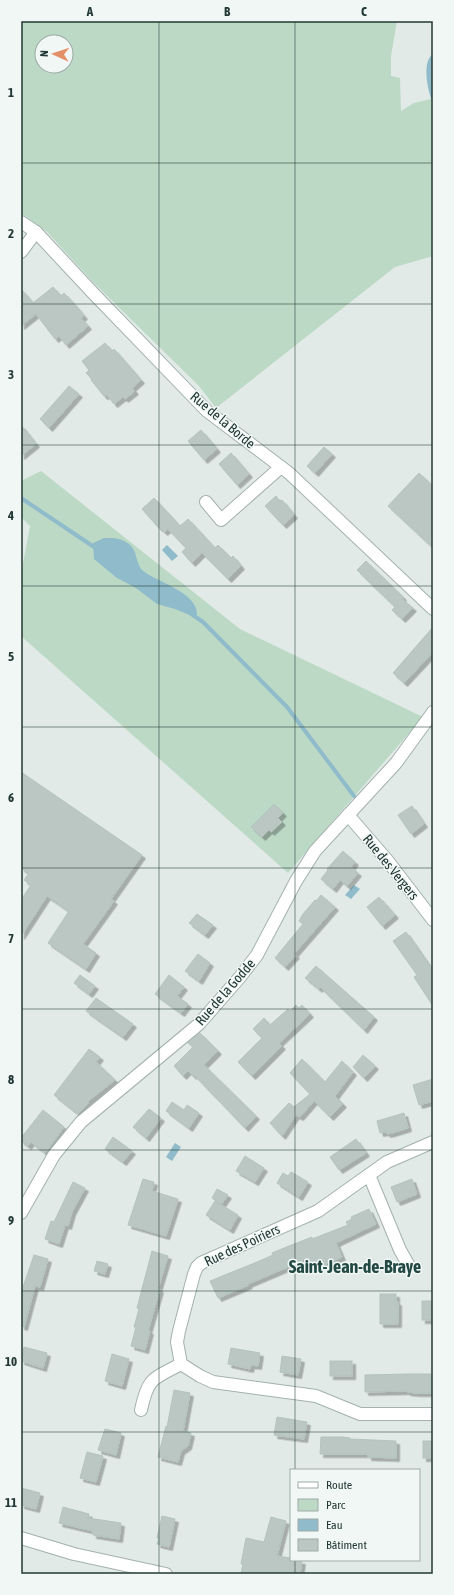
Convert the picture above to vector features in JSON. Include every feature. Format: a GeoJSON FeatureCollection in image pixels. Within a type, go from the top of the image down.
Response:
{"type":"FeatureCollection","features":[{"type":"Feature","properties":{"kind":"street","name":"Rue de la Borde"},"geometry":{"type":"LineString","coordinates":[[21,222],[36,232],[207,411],[281,467],[433,609]]}},
{"type":"Feature","properties":{"kind":"street"},"geometry":{"type":"LineString","coordinates":[[21,252],[36,232]]}},
{"type":"Feature","properties":{"kind":"street"},"geometry":{"type":"LineString","coordinates":[[206,502],[221,520],[281,467]]}},
{"type":"Feature","properties":{"kind":"street","name":"Rue de la Godde"},"geometry":{"type":"LineString","coordinates":[[21,1213],[54,1155],[81,1122],[199,1024],[240,977],[257,954],[296,881],[315,850],[396,763],[433,712]]}},
{"type":"Feature","properties":{"kind":"street","name":"Rue des Vergers"},"geometry":{"type":"LineString","coordinates":[[348,815],[387,860],[433,920]]}},
{"type":"Feature","properties":{"kind":"street","name":"Rue des Poiriers"},"geometry":{"type":"LineString","coordinates":[[181,1364],[177,1342],[179,1331],[194,1274],[197,1267],[201,1263],[318,1211],[387,1162],[433,1142]]}},
{"type":"Feature","properties":{"kind":"street"},"geometry":{"type":"LineString","coordinates":[[369,1175],[400,1250],[408,1264]]}},
{"type":"Feature","properties":{"kind":"street"},"geometry":{"type":"LineString","coordinates":[[141,1410],[144,1396],[151,1380],[181,1364],[213,1382],[316,1396],[360,1414],[433,1414]]}},
{"type":"Feature","properties":{"kind":"street"},"geometry":{"type":"LineString","coordinates":[[21,1538],[74,1554],[166,1574]]}},
{"type":"Feature","properties":{"kind":"green space"},"geometry":{"type":"Polygon","coordinates":[[[21,21],[397,21],[391,56],[391,76],[400,78],[401,111],[414,103],[431,99],[433,104],[433,256],[395,267],[216,408],[199,386],[93,282],[47,232],[21,213],[21,21]]]}},
{"type":"Feature","properties":{"kind":"green space"},"geometry":{"type":"Polygon","coordinates":[[[41,471],[240,629],[423,717],[288,873],[21,636],[21,574],[30,526],[21,517],[21,481],[41,471]]]}},
{"type":"Feature","properties":{"kind":"water"},"geometry":{"type":"Polygon","coordinates":[[[433,54],[433,104],[429,92],[426,70],[429,58],[433,54]]]}},
{"type":"Feature","properties":{"kind":"water"},"geometry":{"type":"Polygon","coordinates":[[[104,538],[118,539],[130,545],[134,550],[142,570],[184,594],[191,600],[197,615],[192,616],[157,604],[136,588],[117,578],[94,559],[93,543],[104,538]]]}},
{"type":"Feature","properties":{"kind":"water"},"geometry":{"type":"Polygon","coordinates":[[[167,545],[178,556],[172,561],[162,550],[167,545]]]}},
{"type":"Feature","properties":{"kind":"water"},"geometry":{"type":"Polygon","coordinates":[[[354,885],[360,889],[351,899],[345,895],[354,885]]]}},
{"type":"Feature","properties":{"kind":"water"},"geometry":{"type":"Polygon","coordinates":[[[175,1143],[181,1147],[172,1161],[166,1157],[175,1143]]]}},
{"type":"Feature","properties":{"kind":"building"},"geometry":{"type":"Polygon","coordinates":[[[53,287],[61,296],[64,293],[76,306],[84,316],[81,318],[88,326],[66,345],[59,336],[55,339],[36,314],[21,326],[21,289],[33,303],[53,287]]]}},
{"type":"Feature","properties":{"kind":"building"},"geometry":{"type":"Polygon","coordinates":[[[105,343],[112,351],[114,349],[141,380],[132,388],[135,391],[125,399],[123,397],[114,404],[107,395],[104,396],[91,380],[92,379],[86,373],[89,370],[82,361],[105,343]]]}},
{"type":"Feature","properties":{"kind":"building"},"geometry":{"type":"Polygon","coordinates":[[[69,386],[79,394],[49,428],[40,419],[69,386]]]}},
{"type":"Feature","properties":{"kind":"building"},"geometry":{"type":"Polygon","coordinates":[[[21,425],[36,444],[21,456],[21,425]]]}},
{"type":"Feature","properties":{"kind":"building"},"geometry":{"type":"Polygon","coordinates":[[[201,430],[217,449],[204,460],[188,441],[201,430]]]}},
{"type":"Feature","properties":{"kind":"building"},"geometry":{"type":"Polygon","coordinates":[[[324,447],[332,454],[315,473],[307,466],[324,447]]]}},
{"type":"Feature","properties":{"kind":"building"},"geometry":{"type":"Polygon","coordinates":[[[231,453],[249,474],[237,485],[219,464],[231,453]]]}},
{"type":"Feature","properties":{"kind":"building"},"geometry":{"type":"Polygon","coordinates":[[[419,473],[433,486],[433,548],[388,506],[419,473]]]}},
{"type":"Feature","properties":{"kind":"building"},"geometry":{"type":"Polygon","coordinates":[[[276,496],[280,502],[282,500],[294,515],[283,525],[265,506],[276,496]]]}},
{"type":"Feature","properties":{"kind":"building"},"geometry":{"type":"Polygon","coordinates":[[[154,498],[180,526],[188,519],[215,548],[218,545],[231,558],[233,556],[241,566],[228,579],[202,553],[192,563],[182,552],[186,548],[168,529],[164,532],[159,528],[142,509],[154,498]]]}},
{"type":"Feature","properties":{"kind":"building"},"geometry":{"type":"Polygon","coordinates":[[[366,561],[403,597],[402,599],[413,608],[402,619],[392,610],[395,607],[357,570],[366,561]]]}},
{"type":"Feature","properties":{"kind":"building"},"geometry":{"type":"Polygon","coordinates":[[[433,627],[433,652],[404,683],[393,673],[433,627]]]}},
{"type":"Feature","properties":{"kind":"building"},"geometry":{"type":"Polygon","coordinates":[[[21,772],[142,855],[111,899],[114,901],[83,944],[96,953],[86,969],[48,943],[69,911],[47,896],[21,936],[21,900],[31,885],[24,880],[29,873],[21,868],[21,772]]]}},
{"type":"Feature","properties":{"kind":"building"},"geometry":{"type":"Polygon","coordinates":[[[274,804],[283,813],[278,818],[282,822],[271,832],[269,830],[262,837],[251,827],[274,804]]]}},
{"type":"Feature","properties":{"kind":"building"},"geometry":{"type":"Polygon","coordinates":[[[412,806],[424,824],[411,834],[398,815],[412,806]]]}},
{"type":"Feature","properties":{"kind":"building"},"geometry":{"type":"Polygon","coordinates":[[[343,851],[355,862],[351,867],[358,873],[347,886],[340,880],[333,889],[321,879],[328,870],[327,869],[343,851]]]}},
{"type":"Feature","properties":{"kind":"building"},"geometry":{"type":"Polygon","coordinates":[[[321,895],[335,907],[294,954],[296,955],[285,967],[275,958],[303,924],[299,921],[303,914],[321,895]]]}},
{"type":"Feature","properties":{"kind":"building"},"geometry":{"type":"Polygon","coordinates":[[[379,897],[395,915],[382,926],[367,907],[379,897]]]}},
{"type":"Feature","properties":{"kind":"building"},"geometry":{"type":"Polygon","coordinates":[[[197,914],[213,925],[205,935],[189,923],[197,914]]]}},
{"type":"Feature","properties":{"kind":"building"},"geometry":{"type":"Polygon","coordinates":[[[406,932],[433,971],[433,1006],[414,977],[417,975],[393,941],[406,932]]]}},
{"type":"Feature","properties":{"kind":"building"},"geometry":{"type":"Polygon","coordinates":[[[198,954],[210,963],[199,981],[185,971],[198,954]]]}},
{"type":"Feature","properties":{"kind":"building"},"geometry":{"type":"Polygon","coordinates":[[[316,966],[374,1017],[364,1030],[320,987],[319,989],[305,978],[316,966]]]}},
{"type":"Feature","properties":{"kind":"building"},"geometry":{"type":"Polygon","coordinates":[[[80,975],[95,986],[89,994],[74,983],[80,975]]]}},
{"type":"Feature","properties":{"kind":"building"},"geometry":{"type":"Polygon","coordinates":[[[169,975],[184,987],[177,996],[188,1004],[181,1013],[155,994],[169,975]]]}},
{"type":"Feature","properties":{"kind":"building"},"geometry":{"type":"Polygon","coordinates":[[[96,998],[133,1024],[123,1037],[86,1011],[96,998]]]}},
{"type":"Feature","properties":{"kind":"building"},"geometry":{"type":"Polygon","coordinates":[[[296,1005],[299,1008],[302,1005],[310,1014],[279,1043],[282,1046],[252,1076],[238,1062],[262,1038],[253,1029],[264,1018],[270,1025],[288,1009],[290,1011],[296,1005]]]}},
{"type":"Feature","properties":{"kind":"building"},"geometry":{"type":"Polygon","coordinates":[[[200,1033],[218,1051],[204,1065],[256,1116],[245,1128],[194,1075],[193,1076],[188,1071],[183,1076],[174,1066],[193,1047],[188,1043],[200,1033]]]}},
{"type":"Feature","properties":{"kind":"building"},"geometry":{"type":"Polygon","coordinates":[[[89,1049],[100,1057],[96,1062],[115,1080],[87,1102],[89,1103],[78,1114],[54,1095],[89,1049]]]}},
{"type":"Feature","properties":{"kind":"building"},"geometry":{"type":"Polygon","coordinates":[[[363,1055],[375,1066],[364,1078],[353,1067],[363,1055]]]}},
{"type":"Feature","properties":{"kind":"building"},"geometry":{"type":"Polygon","coordinates":[[[302,1059],[325,1082],[342,1061],[353,1072],[335,1096],[343,1104],[330,1117],[314,1101],[300,1117],[296,1115],[282,1136],[270,1123],[289,1103],[294,1107],[310,1094],[290,1073],[302,1059]]]}},
{"type":"Feature","properties":{"kind":"building"},"geometry":{"type":"Polygon","coordinates":[[[433,1079],[433,1101],[419,1105],[413,1085],[433,1079]]]}},
{"type":"Feature","properties":{"kind":"building"},"geometry":{"type":"Polygon","coordinates":[[[172,1102],[184,1110],[187,1105],[199,1113],[189,1128],[166,1111],[172,1102]]]}},
{"type":"Feature","properties":{"kind":"building"},"geometry":{"type":"Polygon","coordinates":[[[149,1109],[161,1118],[146,1138],[133,1127],[149,1109]]]}},
{"type":"Feature","properties":{"kind":"building"},"geometry":{"type":"Polygon","coordinates":[[[43,1110],[64,1127],[45,1153],[31,1142],[28,1146],[21,1141],[21,1138],[43,1110]]]}},
{"type":"Feature","properties":{"kind":"building"},"geometry":{"type":"Polygon","coordinates":[[[404,1113],[408,1128],[387,1134],[386,1132],[380,1133],[377,1121],[404,1113]]]}},
{"type":"Feature","properties":{"kind":"building"},"geometry":{"type":"Polygon","coordinates":[[[113,1137],[132,1151],[123,1162],[105,1149],[113,1137]]]}},
{"type":"Feature","properties":{"kind":"building"},"geometry":{"type":"Polygon","coordinates":[[[356,1139],[366,1153],[339,1170],[330,1157],[356,1139]]]}},
{"type":"Feature","properties":{"kind":"building"},"geometry":{"type":"Polygon","coordinates":[[[245,1156],[264,1168],[255,1182],[236,1171],[245,1156]]]}},
{"type":"Feature","properties":{"kind":"building"},"geometry":{"type":"Polygon","coordinates":[[[291,1172],[308,1182],[299,1197],[277,1183],[283,1173],[288,1176],[291,1172]]]}},
{"type":"Feature","properties":{"kind":"building"},"geometry":{"type":"Polygon","coordinates":[[[143,1179],[154,1182],[152,1191],[178,1199],[166,1236],[128,1225],[143,1179]]]}},
{"type":"Feature","properties":{"kind":"building"},"geometry":{"type":"Polygon","coordinates":[[[412,1179],[417,1194],[397,1202],[391,1187],[412,1179]]]}},
{"type":"Feature","properties":{"kind":"building"},"geometry":{"type":"Polygon","coordinates":[[[73,1182],[85,1188],[72,1212],[68,1226],[65,1225],[59,1244],[45,1239],[51,1221],[54,1222],[73,1182]]]}},
{"type":"Feature","properties":{"kind":"building"},"geometry":{"type":"Polygon","coordinates":[[[217,1189],[228,1195],[221,1205],[212,1198],[217,1189]]]}},
{"type":"Feature","properties":{"kind":"building"},"geometry":{"type":"Polygon","coordinates":[[[215,1201],[238,1215],[230,1230],[206,1215],[215,1201]]]}},
{"type":"Feature","properties":{"kind":"building"},"geometry":{"type":"Polygon","coordinates":[[[369,1209],[376,1224],[336,1243],[342,1257],[312,1270],[307,1259],[218,1298],[210,1281],[273,1255],[272,1253],[284,1248],[348,1225],[346,1222],[352,1219],[351,1217],[369,1209]]]}},
{"type":"Feature","properties":{"kind":"building"},"geometry":{"type":"Polygon","coordinates":[[[152,1251],[168,1256],[158,1289],[160,1289],[148,1331],[150,1331],[145,1350],[131,1346],[139,1309],[137,1308],[152,1251]]]}},
{"type":"Feature","properties":{"kind":"building"},"geometry":{"type":"Polygon","coordinates":[[[34,1255],[48,1259],[40,1287],[35,1286],[24,1327],[21,1326],[21,1293],[34,1255]]]}},
{"type":"Feature","properties":{"kind":"building"},"geometry":{"type":"Polygon","coordinates":[[[97,1261],[108,1264],[105,1274],[94,1271],[97,1261]]]}},
{"type":"Feature","properties":{"kind":"building"},"geometry":{"type":"Polygon","coordinates":[[[380,1294],[396,1294],[396,1302],[398,1302],[398,1324],[380,1324],[380,1294]]]}},
{"type":"Feature","properties":{"kind":"building"},"geometry":{"type":"Polygon","coordinates":[[[422,1301],[433,1301],[433,1320],[422,1320],[422,1301]]]}},
{"type":"Feature","properties":{"kind":"building"},"geometry":{"type":"Polygon","coordinates":[[[24,1347],[47,1353],[43,1368],[21,1361],[24,1347]]]}},
{"type":"Feature","properties":{"kind":"building"},"geometry":{"type":"Polygon","coordinates":[[[231,1348],[260,1353],[258,1366],[251,1365],[250,1369],[228,1364],[231,1348]]]}},
{"type":"Feature","properties":{"kind":"building"},"geometry":{"type":"Polygon","coordinates":[[[112,1354],[129,1359],[122,1386],[105,1381],[112,1354]]]}},
{"type":"Feature","properties":{"kind":"building"},"geometry":{"type":"Polygon","coordinates":[[[282,1356],[301,1359],[298,1375],[280,1372],[282,1356]]]}},
{"type":"Feature","properties":{"kind":"building"},"geometry":{"type":"Polygon","coordinates":[[[330,1361],[352,1361],[352,1376],[330,1376],[330,1361]]]}},
{"type":"Feature","properties":{"kind":"building"},"geometry":{"type":"Polygon","coordinates":[[[431,1374],[431,1393],[416,1393],[407,1391],[365,1392],[365,1375],[431,1374]]]}},
{"type":"Feature","properties":{"kind":"building"},"geometry":{"type":"Polygon","coordinates":[[[174,1390],[190,1393],[183,1431],[191,1433],[188,1446],[181,1451],[178,1462],[158,1457],[166,1426],[167,1427],[174,1390]]]}},
{"type":"Feature","properties":{"kind":"building"},"geometry":{"type":"Polygon","coordinates":[[[277,1417],[307,1422],[304,1439],[274,1435],[277,1417]]]}},
{"type":"Feature","properties":{"kind":"building"},"geometry":{"type":"Polygon","coordinates":[[[105,1429],[121,1433],[116,1455],[98,1450],[105,1429]]]}},
{"type":"Feature","properties":{"kind":"building"},"geometry":{"type":"Polygon","coordinates":[[[321,1437],[396,1441],[396,1458],[368,1457],[368,1454],[320,1454],[321,1437]]]}},
{"type":"Feature","properties":{"kind":"building"},"geometry":{"type":"Polygon","coordinates":[[[423,1441],[433,1441],[433,1458],[423,1458],[423,1441]]]}},
{"type":"Feature","properties":{"kind":"building"},"geometry":{"type":"Polygon","coordinates":[[[87,1452],[103,1456],[96,1482],[80,1478],[87,1452]]]}},
{"type":"Feature","properties":{"kind":"building"},"geometry":{"type":"Polygon","coordinates":[[[21,1488],[40,1493],[36,1509],[21,1505],[21,1488]]]}},
{"type":"Feature","properties":{"kind":"building"},"geometry":{"type":"Polygon","coordinates":[[[63,1507],[89,1514],[88,1518],[121,1523],[119,1539],[93,1535],[93,1531],[59,1523],[63,1507]]]}},
{"type":"Feature","properties":{"kind":"building"},"geometry":{"type":"Polygon","coordinates":[[[162,1516],[175,1519],[169,1547],[157,1544],[162,1516]]]}},
{"type":"Feature","properties":{"kind":"building"},"geometry":{"type":"Polygon","coordinates":[[[271,1517],[286,1521],[277,1556],[290,1558],[290,1561],[302,1561],[300,1574],[241,1574],[243,1564],[241,1564],[246,1538],[264,1542],[271,1517]]]}},
{"type":"Feature","properties":{"kind":"waterway"},"geometry":{"type":"LineString","coordinates":[[21,498],[97,549]]}},
{"type":"Feature","properties":{"kind":"waterway"},"geometry":{"type":"LineString","coordinates":[[190,613],[203,622],[287,707],[354,796]]}},
{"type":"Feature","properties":{"kind":"district","name":"Saint-Jean-de-Braye"},"geometry":{"type":"Point","coordinates":[355,1266]}}]}
